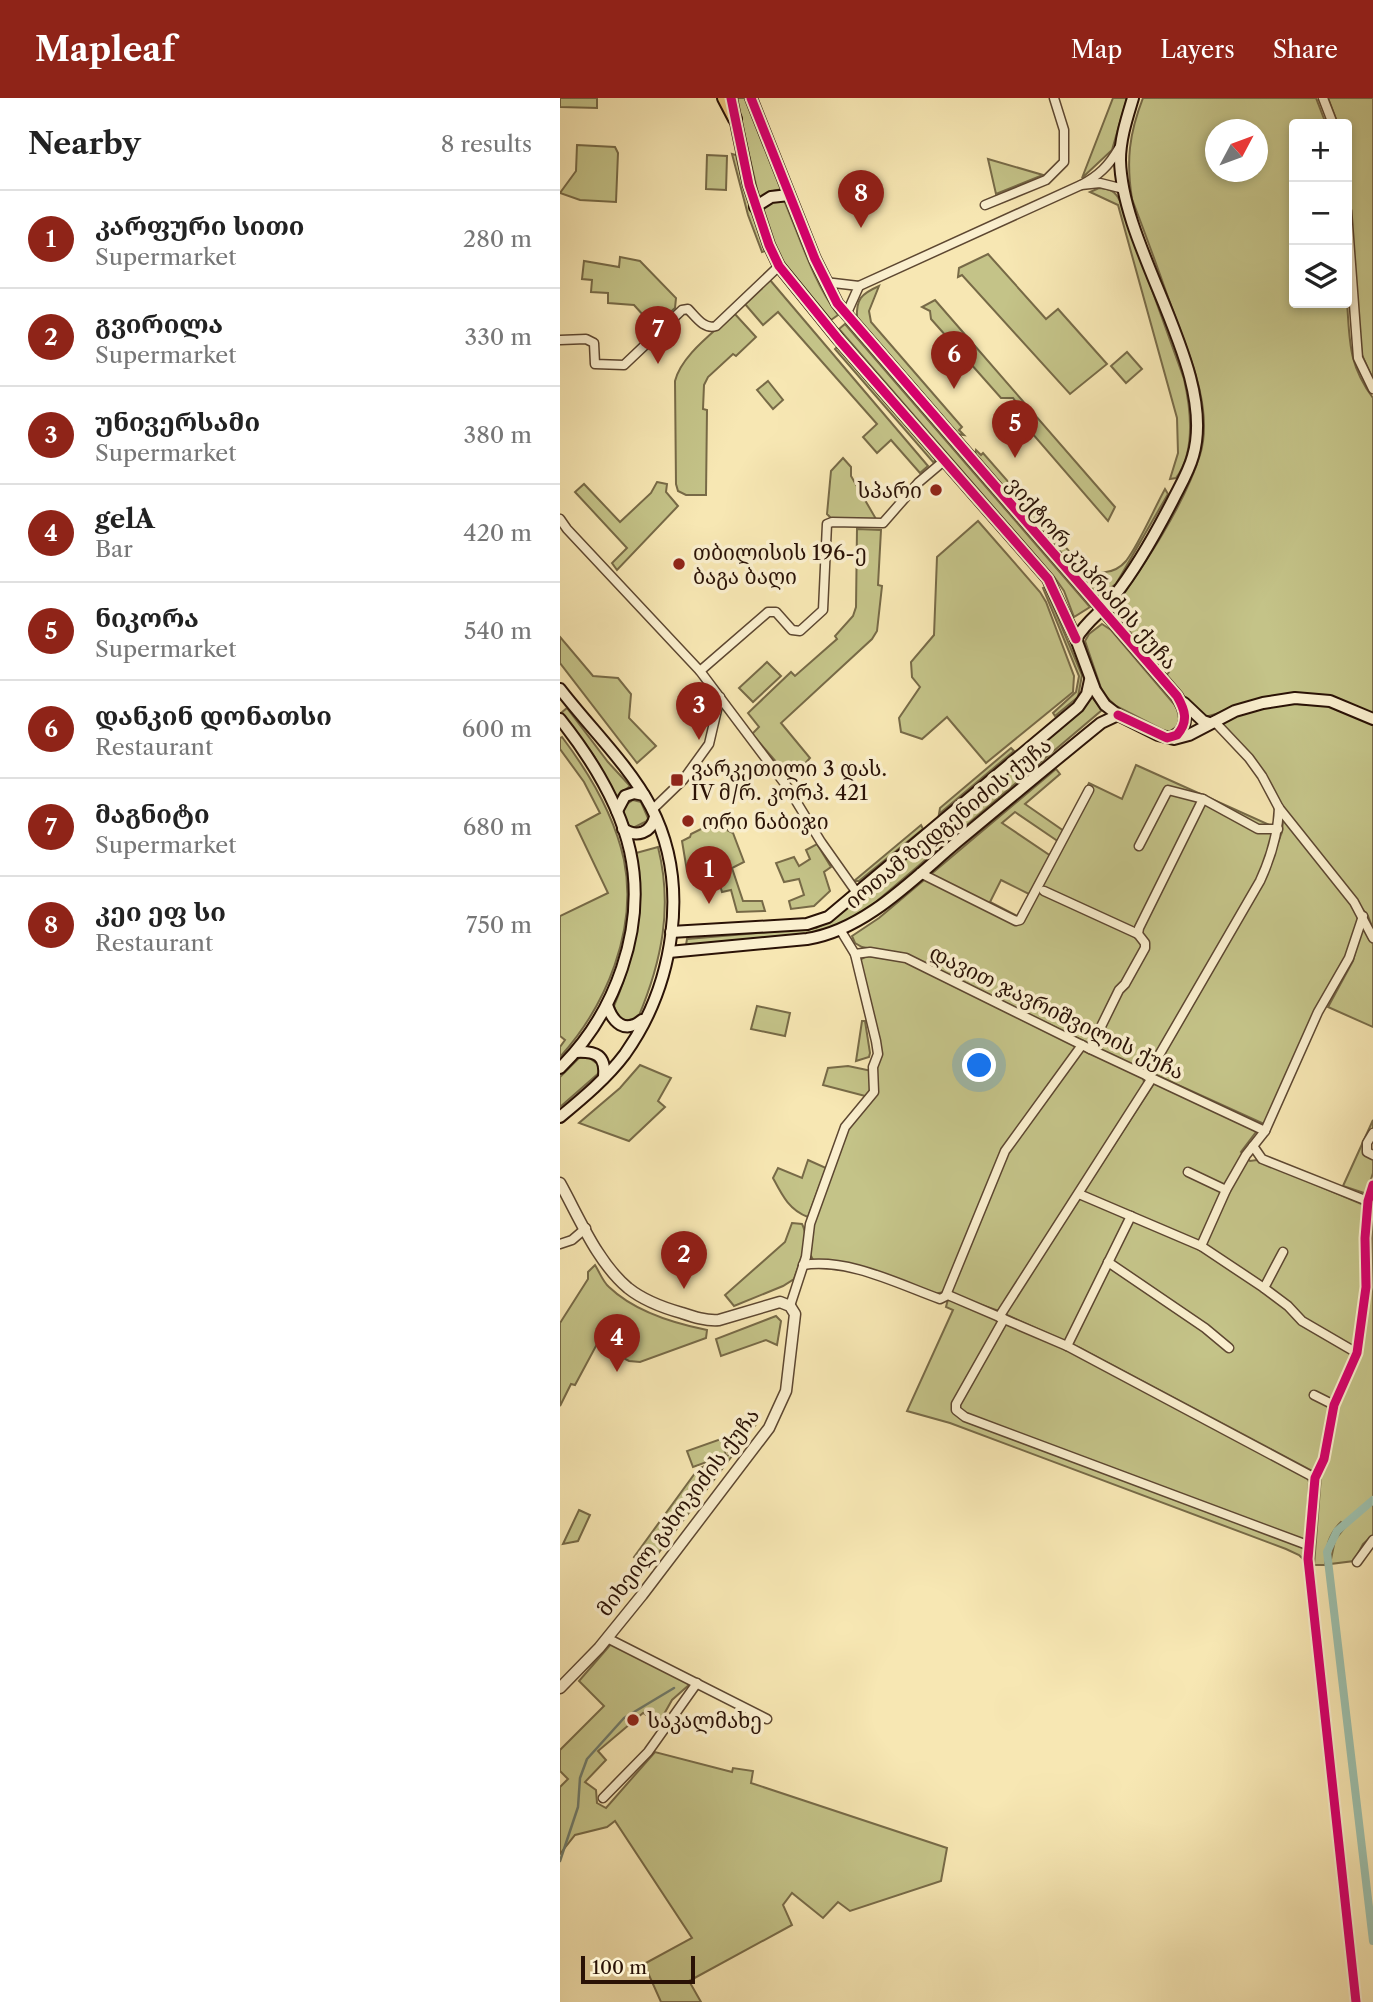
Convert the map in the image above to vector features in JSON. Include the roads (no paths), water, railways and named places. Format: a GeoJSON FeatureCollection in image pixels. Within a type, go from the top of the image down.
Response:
{"type":"FeatureCollection","features":[{"type":"Feature","properties":{"kind":"main road"},"geometry":{"type":"LineString","coordinates":[[724,98],[736,119]]}},
{"type":"Feature","properties":{"kind":"main road","name":"ვიქტორ კუპრაძის ქუჩა"},"geometry":{"type":"LineString","coordinates":[[731,98],[755,207],[779,265],[831,330],[1048,579],[1101,701],[1118,715],[1167,738],[1177,734],[1184,726],[1185,713],[1177,696],[846,315],[825,282],[751,98]]}},
{"type":"Feature","properties":{"kind":"main road"},"geometry":{"type":"LineString","coordinates":[[1076,639],[1124,584],[1152,540],[1193,459],[1197,438],[1193,394],[1183,356],[1131,217],[1124,189],[1121,143],[1133,98]]}},
{"type":"Feature","properties":{"kind":"main road"},"geometry":{"type":"LineString","coordinates":[[755,207],[771,197],[789,195]]}},
{"type":"Feature","properties":{"kind":"main road"},"geometry":{"type":"LineString","coordinates":[[831,330],[846,315]]}},
{"type":"Feature","properties":{"kind":"main road","name":"იოთამ ზედგენიძის ქუჩა"},"geometry":{"type":"LineString","coordinates":[[671,932],[817,922],[828,917],[1078,707],[1087,694],[1090,680]]}},
{"type":"Feature","properties":{"kind":"main road"},"geometry":{"type":"LineString","coordinates":[[560,689],[644,795],[654,813],[672,880],[669,952],[646,1018],[625,1053],[604,1077],[560,1117]]}},
{"type":"Feature","properties":{"kind":"main road"},"geometry":{"type":"LineString","coordinates":[[1177,696],[1200,718],[1212,722]]}},
{"type":"Feature","properties":{"kind":"main road"},"geometry":{"type":"LineString","coordinates":[[1167,738],[1183,738],[1236,711],[1263,703],[1308,698],[1343,705],[1373,719]]}},
{"type":"Feature","properties":{"kind":"main road","name":"იოთამ ზედგენიძის ქუჩა"},"geometry":{"type":"LineString","coordinates":[[669,952],[807,939],[841,930],[868,914],[920,873],[1101,723],[1118,715]]}},
{"type":"Feature","properties":{"kind":"main road"},"geometry":{"type":"LineString","coordinates":[[560,719],[603,783],[617,811],[632,867],[632,918],[625,958],[607,1005],[576,1052],[560,1068]]}},
{"type":"Feature","properties":{"kind":"main road"},"geometry":{"type":"LineString","coordinates":[[617,811],[625,796],[634,793],[644,795]]}},
{"type":"Feature","properties":{"kind":"main road"},"geometry":{"type":"LineString","coordinates":[[623,829],[641,834],[653,824],[654,813]]}},
{"type":"Feature","properties":{"kind":"main road"},"geometry":{"type":"LineString","coordinates":[[607,1005],[613,1019],[621,1026],[631,1027],[646,1018]]}},
{"type":"Feature","properties":{"kind":"main road"},"geometry":{"type":"LineString","coordinates":[[576,1052],[588,1051],[600,1057],[605,1067],[604,1077]]}},
{"type":"Feature","properties":{"kind":"street"},"geometry":{"type":"LineString","coordinates":[[985,205],[1046,180],[1064,162],[1063,130],[1054,98]]}},
{"type":"Feature","properties":{"kind":"street"},"geometry":{"type":"LineString","coordinates":[[1323,98],[1331,119]]}},
{"type":"Feature","properties":{"kind":"street"},"geometry":{"type":"LineString","coordinates":[[825,282],[859,286],[1081,185],[1097,177],[1112,160],[1121,143]]}},
{"type":"Feature","properties":{"kind":"street"},"geometry":{"type":"LineString","coordinates":[[1081,185],[1100,183],[1124,189]]}},
{"type":"Feature","properties":{"kind":"street"},"geometry":{"type":"LineString","coordinates":[[1350,245],[1358,358],[1373,389]]}},
{"type":"Feature","properties":{"kind":"street"},"geometry":{"type":"LineString","coordinates":[[560,340],[586,339],[594,343],[595,364],[624,365],[682,310],[688,309],[709,327],[716,326],[779,265]]}},
{"type":"Feature","properties":{"kind":"street"},"geometry":{"type":"LineString","coordinates":[[846,315],[859,286]]}},
{"type":"Feature","properties":{"kind":"street"},"geometry":{"type":"LineString","coordinates":[[700,671],[768,612],[776,612],[792,630],[800,631],[823,610],[827,524],[883,523],[919,482],[945,460]]}},
{"type":"Feature","properties":{"kind":"street"},"geometry":{"type":"LineString","coordinates":[[560,519],[700,671],[788,788],[857,893]]}},
{"type":"Feature","properties":{"kind":"street"},"geometry":{"type":"LineString","coordinates":[[654,813],[683,780],[709,744],[720,698]]}},
{"type":"Feature","properties":{"kind":"street"},"geometry":{"type":"LineString","coordinates":[[1212,722],[1249,758],[1279,808],[1363,916],[1373,938]]}},
{"type":"Feature","properties":{"kind":"street"},"geometry":{"type":"LineString","coordinates":[[920,873],[1016,921],[1020,920],[1089,790]]}},
{"type":"Feature","properties":{"kind":"street"},"geometry":{"type":"LineString","coordinates":[[1139,846],[1168,790],[1203,799],[1258,828],[1278,829]]}},
{"type":"Feature","properties":{"kind":"street"},"geometry":{"type":"LineString","coordinates":[[1138,934],[1203,799]]}},
{"type":"Feature","properties":{"kind":"street"},"geometry":{"type":"LineString","coordinates":[[1279,808],[1278,829],[1271,858],[1260,881],[1149,1077],[1002,1318],[956,1404],[957,1410],[965,1417],[1310,1546]]}},
{"type":"Feature","properties":{"kind":"street"},"geometry":{"type":"LineString","coordinates":[[803,1265],[835,1265],[862,1271],[940,1298],[946,1295],[1005,1151],[1086,1047],[1145,948],[1145,943],[1138,934],[1045,891]]}},
{"type":"Feature","properties":{"kind":"street"},"geometry":{"type":"LineString","coordinates":[[1201,1246],[1226,1190],[1265,1131],[1318,1012],[1349,958],[1363,916]]}},
{"type":"Feature","properties":{"kind":"street"},"geometry":{"type":"LineString","coordinates":[[560,1182],[604,1260],[628,1287],[668,1309],[719,1320],[780,1302],[790,1306],[809,1243],[810,1224],[845,1127],[870,1098],[875,1087],[873,1067],[878,1054],[876,1041],[855,954],[841,930]]}},
{"type":"Feature","properties":{"kind":"street","name":"დავით ჯავრიშვილის ქუჩა"},"geometry":{"type":"LineString","coordinates":[[855,954],[870,952],[906,958],[1265,1131]]}},
{"type":"Feature","properties":{"kind":"street"},"geometry":{"type":"LineString","coordinates":[[1373,1133],[1366,1148],[1367,1152],[1373,1155]]}},
{"type":"Feature","properties":{"kind":"street"},"geometry":{"type":"LineString","coordinates":[[1253,1146],[1262,1159],[1371,1202]]}},
{"type":"Feature","properties":{"kind":"street"},"geometry":{"type":"LineString","coordinates":[[1188,1172],[1226,1190]]}},
{"type":"Feature","properties":{"kind":"street"},"geometry":{"type":"LineString","coordinates":[[1356,2002],[1310,1573],[1310,1546],[1315,1478],[1324,1459],[1334,1405],[1357,1353],[1366,1287],[1365,1238],[1373,1185]]}},
{"type":"Feature","properties":{"kind":"street"},"geometry":{"type":"LineString","coordinates":[[1079,1194],[1201,1246],[1264,1288],[1288,1306],[1302,1321],[1357,1353]]}},
{"type":"Feature","properties":{"kind":"street"},"geometry":{"type":"LineString","coordinates":[[1067,1346],[1131,1216]]}},
{"type":"Feature","properties":{"kind":"street"},"geometry":{"type":"LineString","coordinates":[[560,1244],[572,1240],[586,1228]]}},
{"type":"Feature","properties":{"kind":"street"},"geometry":{"type":"LineString","coordinates":[[1264,1288],[1283,1252]]}},
{"type":"Feature","properties":{"kind":"street"},"geometry":{"type":"LineString","coordinates":[[1108,1262],[1205,1328],[1229,1348]]}},
{"type":"Feature","properties":{"kind":"street"},"geometry":{"type":"LineString","coordinates":[[946,1295],[1067,1346],[1315,1478]]}},
{"type":"Feature","properties":{"kind":"street","name":"მიხეილ გახოკიძის ქუჩა"},"geometry":{"type":"LineString","coordinates":[[560,1688],[607,1638],[694,1530],[769,1429],[781,1405],[789,1377],[795,1314],[790,1306]]}},
{"type":"Feature","properties":{"kind":"street"},"geometry":{"type":"LineString","coordinates":[[1314,1395],[1334,1405]]}},
{"type":"Feature","properties":{"kind":"street"},"geometry":{"type":"LineString","coordinates":[[1357,1562],[1373,1540]]}},
{"type":"Feature","properties":{"kind":"street"},"geometry":{"type":"LineString","coordinates":[[607,1638],[767,1719]]}},
{"type":"Feature","properties":{"kind":"street"},"geometry":{"type":"LineString","coordinates":[[603,1798],[648,1752],[697,1683]]}},
{"type":"Feature","properties":{"kind":"waterway"},"geometry":{"type":"LineString","coordinates":[[1373,1500],[1337,1531],[1327,1552],[1373,1941]]}},
{"type":"Feature","properties":{"kind":"waterway"},"geometry":{"type":"LineString","coordinates":[[560,1861],[578,1807],[580,1778],[587,1759],[624,1718],[674,1688]]}},
{"type":"Feature","properties":{"kind":"place","name":"კეი ეფ სი"},"geometry":{"type":"Point","coordinates":[861,228]}},
{"type":"Feature","properties":{"kind":"place","name":"მაგნიტი"},"geometry":{"type":"Point","coordinates":[658,364]}},
{"type":"Feature","properties":{"kind":"place","name":"დანკინ დონათსი"},"geometry":{"type":"Point","coordinates":[954,389]}},
{"type":"Feature","properties":{"kind":"place","name":"ნიკორა"},"geometry":{"type":"Point","coordinates":[1015,458]}},
{"type":"Feature","properties":{"kind":"place","name":"სპარი"},"geometry":{"type":"Point","coordinates":[936,490]}},
{"type":"Feature","properties":{"kind":"place","name":"თბილისის 196-ე ბაგა ბაღი"},"geometry":{"type":"Point","coordinates":[679,564]}},
{"type":"Feature","properties":{"kind":"place","name":"უნივერსამი"},"geometry":{"type":"Point","coordinates":[699,740]}},
{"type":"Feature","properties":{"kind":"place","name":"ვარკეთილი 3 დას. IV მ/რ. კორპ. 421"},"geometry":{"type":"Point","coordinates":[677,780]}},
{"type":"Feature","properties":{"kind":"place","name":"ორი ნაბიჯი"},"geometry":{"type":"Point","coordinates":[688,821]}},
{"type":"Feature","properties":{"kind":"place","name":"კარფური სითი"},"geometry":{"type":"Point","coordinates":[709,904]}},
{"type":"Feature","properties":{"kind":"place","name":"გვირილა"},"geometry":{"type":"Point","coordinates":[684,1289]}},
{"type":"Feature","properties":{"kind":"place","name":"gelA"},"geometry":{"type":"Point","coordinates":[617,1372]}},
{"type":"Feature","properties":{"kind":"place","name":"საკალმახე"},"geometry":{"type":"Point","coordinates":[633,1720]}}]}
